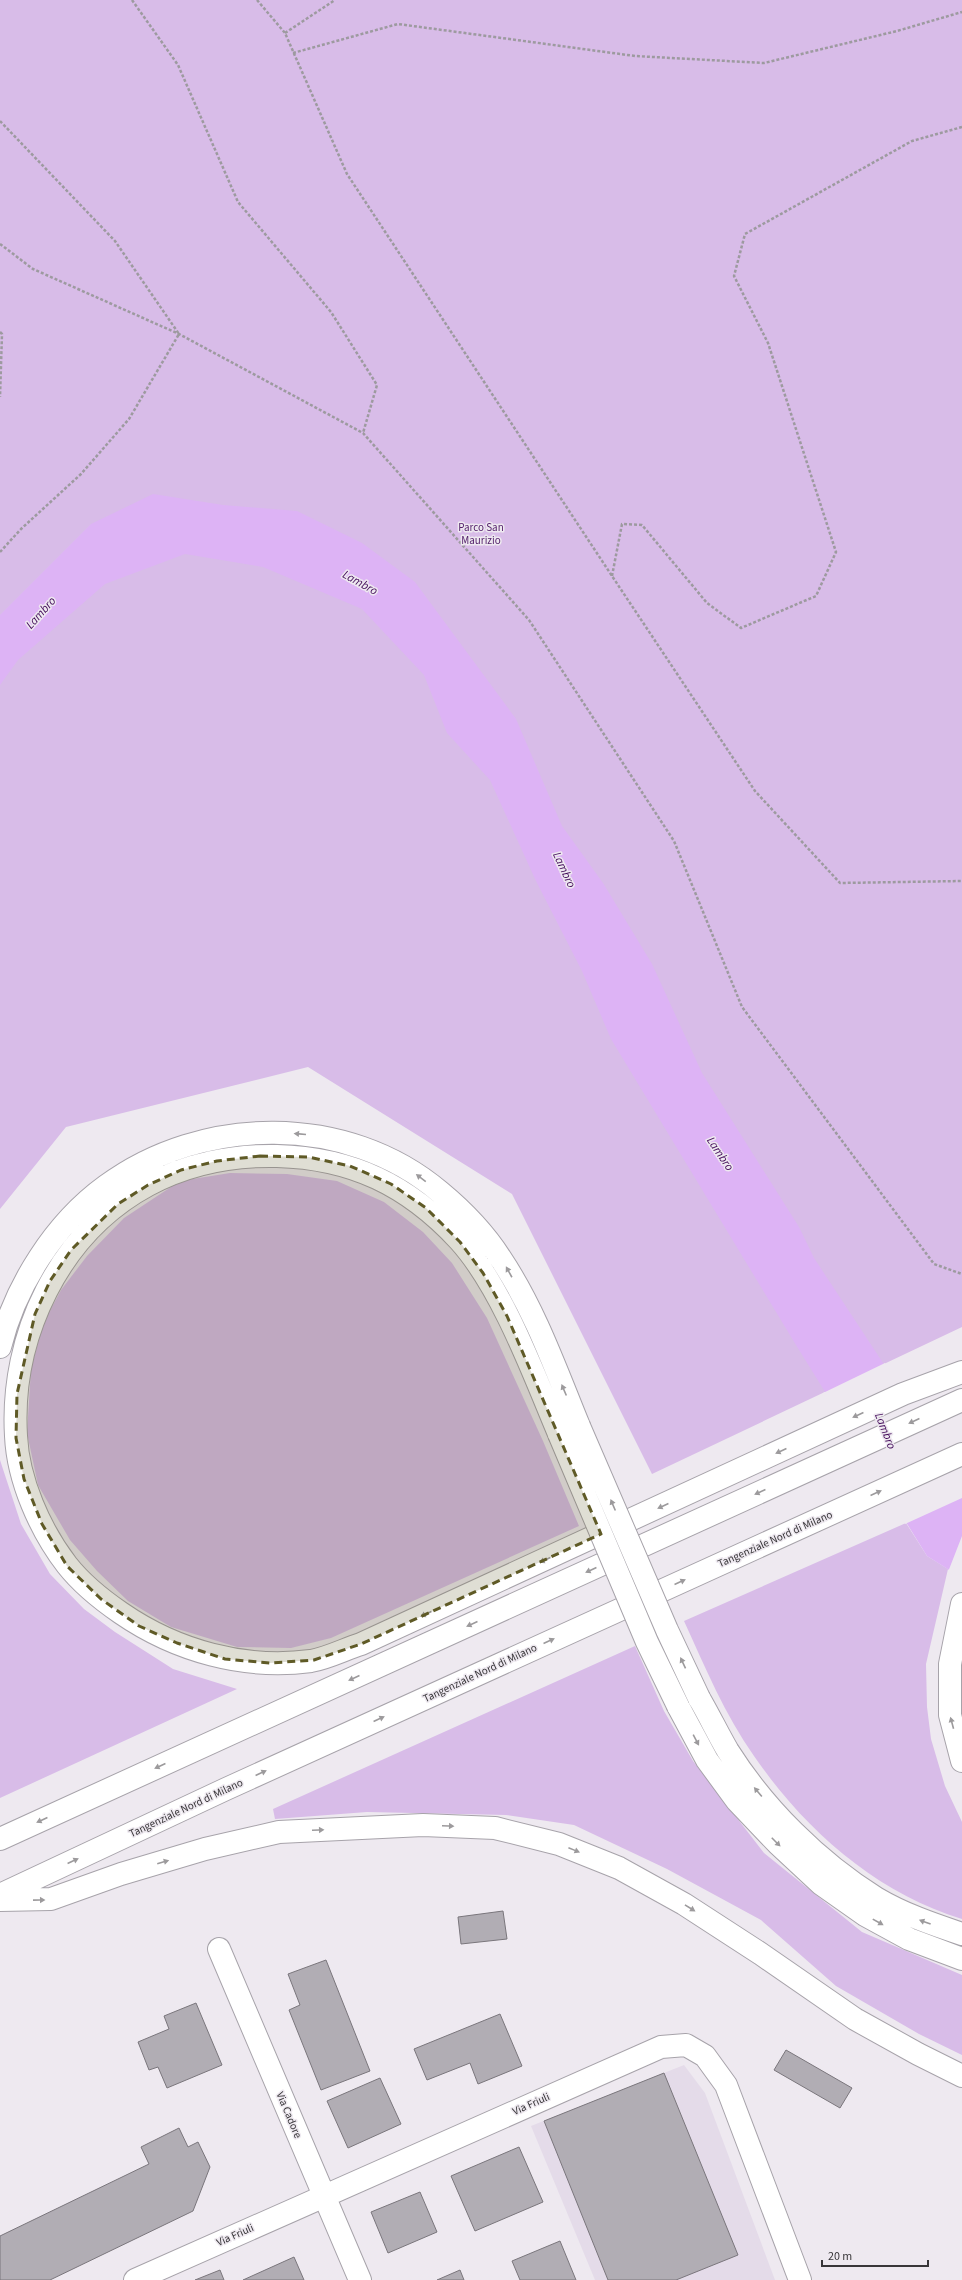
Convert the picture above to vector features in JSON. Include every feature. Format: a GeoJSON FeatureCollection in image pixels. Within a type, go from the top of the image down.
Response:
{"type":"FeatureCollection","features":[{"type":"Feature","properties":{"kind":"main road"},"geometry":{"type":"LineString","coordinates":[[0,1347],[6,1328],[32,1267],[54,1236],[105,1186],[138,1166],[170,1151],[210,1139],[283,1133],[321,1136],[362,1147],[403,1165],[439,1191],[475,1225],[502,1260],[527,1306],[699,1698],[728,1751],[746,1777],[794,1831],[835,1869],[876,1898],[920,1920],[962,1934]]}},
{"type":"Feature","properties":{"kind":"main road"},"geometry":{"type":"LineString","coordinates":[[962,1372],[903,1394],[816,1435],[361,1644],[314,1660],[270,1663],[225,1659],[177,1643],[146,1629],[101,1600],[67,1566],[42,1524],[24,1479],[16,1438],[17,1394],[23,1356],[35,1314],[50,1281],[71,1250],[118,1204],[148,1185],[181,1170],[217,1161],[260,1156],[308,1157],[350,1166],[391,1184],[426,1208],[460,1242],[483,1273],[506,1316],[559,1434],[647,1642],[678,1706],[707,1760],[737,1801],[778,1844],[821,1884],[865,1915],[909,1939],[962,1959]]}},
{"type":"Feature","properties":{"kind":"main road"},"geometry":{"type":"LineString","coordinates":[[0,1839],[956,1402]]}},
{"type":"Feature","properties":{"kind":"main road","name":"Tangenziale Nord di Milano"},"geometry":{"type":"LineString","coordinates":[[0,1895],[226,1789],[962,1454]]}},
{"type":"Feature","properties":{"kind":"main road"},"geometry":{"type":"LineString","coordinates":[[961,1607],[950,1664],[950,1714],[962,1761]]}},
{"type":"Feature","properties":{"kind":"main road"},"geometry":{"type":"LineString","coordinates":[[0,1900],[51,1899],[121,1874],[205,1850],[279,1832],[424,1825],[496,1828],[559,1844],[619,1868],[684,1904],[761,1954],[855,2019],[918,2054],[962,2076]]}},
{"type":"Feature","properties":{"kind":"main road","name":"Via Cadore"},"geometry":{"type":"LineString","coordinates":[[219,1949],[360,2280]]}},
{"type":"Feature","properties":{"kind":"main road","name":"Via Friuli"},"geometry":{"type":"LineString","coordinates":[[136,2280],[661,2047],[686,2045],[705,2056],[726,2085],[800,2280]]}},
{"type":"Feature","properties":{"kind":"path"},"geometry":{"type":"LineString","coordinates":[[132,0],[178,65],[238,202],[331,312],[377,385],[363,433]]}},
{"type":"Feature","properties":{"kind":"path"},"geometry":{"type":"LineString","coordinates":[[257,0],[285,33],[346,174],[754,791],[840,883],[962,881]]}},
{"type":"Feature","properties":{"kind":"path"},"geometry":{"type":"LineString","coordinates":[[285,33],[335,0]]}},
{"type":"Feature","properties":{"kind":"path"},"geometry":{"type":"LineString","coordinates":[[294,53],[398,24],[635,56],[764,62],[897,31],[962,12]]}},
{"type":"Feature","properties":{"kind":"path"},"geometry":{"type":"LineString","coordinates":[[0,121],[115,241],[179,334]]}},
{"type":"Feature","properties":{"kind":"path"},"geometry":{"type":"LineString","coordinates":[[612,576],[622,524],[642,525],[707,603],[741,628],[816,596],[836,552],[768,343],[734,276],[745,234],[912,141],[962,126]]}},
{"type":"Feature","properties":{"kind":"path"},"geometry":{"type":"LineString","coordinates":[[0,244],[33,268],[179,334],[363,433],[529,620],[674,841],[742,1007],[934,1264],[962,1274]]}},
{"type":"Feature","properties":{"kind":"path"},"geometry":{"type":"LineString","coordinates":[[0,332],[2,334],[0,397]]}},
{"type":"Feature","properties":{"kind":"path"},"geometry":{"type":"LineString","coordinates":[[0,552],[21,529],[81,474],[129,420],[179,334]]}},
{"type":"Feature","properties":{"kind":"highlighted area"},"geometry":{"type":"Polygon","coordinates":[[[260,1156],[308,1157],[350,1166],[391,1184],[426,1208],[460,1242],[483,1273],[507,1316],[601,1534],[361,1644],[314,1660],[270,1663],[225,1659],[177,1643],[139,1626],[101,1599],[67,1566],[42,1524],[24,1479],[16,1438],[17,1394],[35,1314],[50,1281],[71,1250],[118,1204],[148,1185],[181,1170],[217,1161],[260,1156]]]}},
{"type":"Feature","properties":{"kind":"shaded area"},"geometry":{"type":"Polygon","coordinates":[[[684,2065],[705,2093],[775,2280],[595,2280],[531,2126],[684,2065]]]}},
{"type":"Feature","properties":{"kind":"green space","name":"Parco San Maurizio"},"geometry":{"type":"Polygon","coordinates":[[[0,0],[962,0],[962,1327],[652,1474],[512,1194],[308,1067],[66,1127],[0,1209],[0,0]]]}},
{"type":"Feature","properties":{"kind":"green space"},"geometry":{"type":"Polygon","coordinates":[[[230,1173],[287,1174],[337,1181],[384,1202],[423,1232],[452,1263],[487,1318],[543,1441],[579,1526],[331,1638],[291,1648],[237,1647],[171,1627],[128,1601],[97,1571],[70,1540],[38,1485],[27,1433],[31,1369],[43,1324],[61,1290],[87,1256],[124,1218],[180,1181],[230,1173]]]}},
{"type":"Feature","properties":{"kind":"green space"},"geometry":{"type":"Polygon","coordinates":[[[0,1460],[21,1524],[50,1574],[84,1609],[115,1632],[173,1669],[237,1689],[0,1798],[0,1460]]]}},
{"type":"Feature","properties":{"kind":"green space"},"geometry":{"type":"Polygon","coordinates":[[[906,1523],[927,1556],[948,1569],[926,1664],[927,1707],[931,1739],[945,1786],[962,1822],[962,1919],[930,1908],[900,1893],[872,1875],[844,1855],[819,1833],[796,1809],[754,1756],[734,1724],[716,1690],[684,1621],[906,1523]]]}},
{"type":"Feature","properties":{"kind":"green space"},"geometry":{"type":"Polygon","coordinates":[[[635,1646],[664,1711],[693,1761],[764,1853],[862,1932],[962,1975],[962,2055],[919,2034],[836,1986],[761,1920],[667,1869],[574,1825],[506,1815],[367,1812],[275,1819],[273,1809],[635,1646]]]}},
{"type":"Feature","properties":{"kind":"water","name":"Lambro"},"geometry":{"type":"Polygon","coordinates":[[[153,494],[223,505],[297,511],[362,543],[415,582],[516,719],[562,826],[603,883],[652,964],[702,1073],[799,1227],[814,1258],[962,1483],[962,1578],[927,1556],[796,1345],[611,1039],[582,971],[536,881],[490,780],[447,733],[424,675],[362,609],[263,567],[185,554],[105,584],[18,660],[0,685],[0,615],[91,524],[153,494]]]}},
{"type":"Feature","properties":{"kind":"pier"},"geometry":{"type":"Polygon","coordinates":[[[885,1363],[962,1479],[962,1498],[905,1524],[823,1393],[885,1363]]]}},
{"type":"Feature","properties":{"kind":"pier"},"geometry":{"type":"Polygon","coordinates":[[[962,1536],[962,1580],[948,1572],[962,1536]]]}},
{"type":"Feature","properties":{"kind":"building"},"geometry":{"type":"Polygon","coordinates":[[[503,1911],[507,1939],[461,1944],[458,1917],[503,1911]]]}},
{"type":"Feature","properties":{"kind":"building"},"geometry":{"type":"Polygon","coordinates":[[[326,1960],[370,2071],[321,2090],[289,2010],[300,2005],[288,1974],[326,1960]]]}},
{"type":"Feature","properties":{"kind":"building"},"geometry":{"type":"Polygon","coordinates":[[[196,2003],[222,2065],[167,2088],[158,2067],[149,2070],[138,2042],[169,2029],[164,2016],[196,2003]]]}},
{"type":"Feature","properties":{"kind":"building"},"geometry":{"type":"Polygon","coordinates":[[[500,2014],[522,2066],[478,2084],[470,2063],[427,2080],[414,2049],[500,2014]]]}},
{"type":"Feature","properties":{"kind":"building"},"geometry":{"type":"Polygon","coordinates":[[[786,2050],[852,2088],[840,2108],[774,2070],[786,2050]]]}},
{"type":"Feature","properties":{"kind":"building"},"geometry":{"type":"Polygon","coordinates":[[[664,2073],[738,2255],[676,2280],[608,2280],[544,2121],[664,2073]]]}},
{"type":"Feature","properties":{"kind":"building"},"geometry":{"type":"Polygon","coordinates":[[[380,2078],[401,2124],[348,2148],[327,2101],[380,2078]]]}},
{"type":"Feature","properties":{"kind":"building"},"geometry":{"type":"Polygon","coordinates":[[[179,2128],[188,2147],[198,2142],[210,2167],[193,2211],[50,2280],[0,2280],[0,2236],[149,2164],[141,2147],[179,2128]]]}},
{"type":"Feature","properties":{"kind":"building"},"geometry":{"type":"Polygon","coordinates":[[[519,2147],[543,2202],[475,2231],[451,2176],[519,2147]]]}},
{"type":"Feature","properties":{"kind":"building"},"geometry":{"type":"Polygon","coordinates":[[[420,2192],[437,2232],[388,2253],[371,2212],[420,2192]]]}},
{"type":"Feature","properties":{"kind":"building"},"geometry":{"type":"Polygon","coordinates":[[[560,2241],[576,2280],[520,2280],[512,2261],[560,2241]]]}},
{"type":"Feature","properties":{"kind":"building"},"geometry":{"type":"Polygon","coordinates":[[[294,2257],[304,2280],[243,2280],[294,2257]]]}},
{"type":"Feature","properties":{"kind":"building"},"geometry":{"type":"Polygon","coordinates":[[[220,2270],[224,2280],[195,2280],[220,2270]]]}},
{"type":"Feature","properties":{"kind":"building"},"geometry":{"type":"Polygon","coordinates":[[[460,2270],[464,2280],[437,2280],[460,2270]]]}}]}
